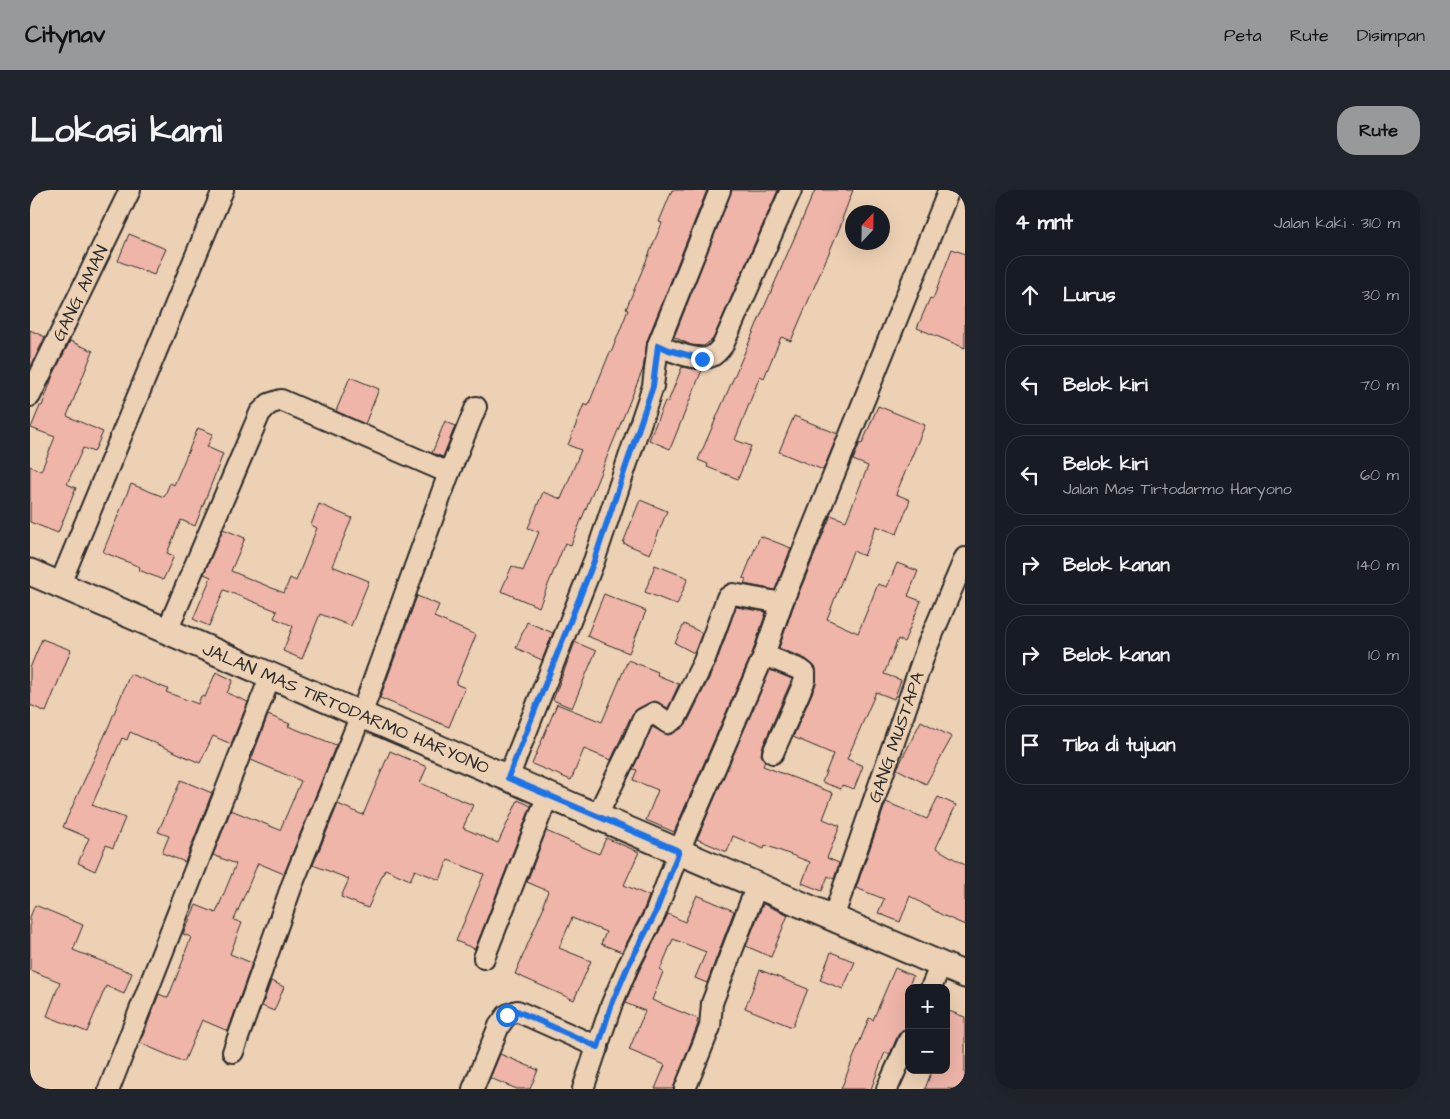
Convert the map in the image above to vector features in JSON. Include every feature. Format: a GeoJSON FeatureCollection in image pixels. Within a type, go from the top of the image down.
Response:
{"type":"FeatureCollection","features":[{"type":"Feature","properties":{"kind":"street","name":"GANG AMAN"},"geometry":{"type":"LineString","coordinates":[[30,396],[130,190]]}},
{"type":"Feature","properties":{"kind":"street"},"geometry":{"type":"LineString","coordinates":[[60,584],[223,190]]}},
{"type":"Feature","properties":{"kind":"street"},"geometry":{"type":"LineString","coordinates":[[508,778],[594,561],[653,386],[658,345],[720,190]]}},
{"type":"Feature","properties":{"kind":"street"},"geometry":{"type":"LineString","coordinates":[[658,345],[702,359],[713,356],[723,346],[791,190]]}},
{"type":"Feature","properties":{"kind":"street"},"geometry":{"type":"LineString","coordinates":[[584,1089],[611,1006],[628,966],[655,914],[679,851],[764,655],[782,604],[950,190]]}},
{"type":"Feature","properties":{"kind":"street"},"geometry":{"type":"LineString","coordinates":[[167,631],[260,413],[269,404],[281,400],[449,473]]}},
{"type":"Feature","properties":{"kind":"street"},"geometry":{"type":"LineString","coordinates":[[233,1052],[292,886],[362,715],[449,473],[476,406]]}},
{"type":"Feature","properties":{"kind":"street","name":"GANG MUSTAPA"},"geometry":{"type":"LineString","coordinates":[[833,918],[927,647],[965,558]]}},
{"type":"Feature","properties":{"kind":"street","name":"JALAN MAS TIRTODARMO HARYONO"},"geometry":{"type":"LineString","coordinates":[[30,573],[60,584],[965,975]]}},
{"type":"Feature","properties":{"kind":"street"},"geometry":{"type":"LineString","coordinates":[[597,816],[643,719],[654,713],[668,723],[676,718],[704,660],[727,598],[733,594],[782,604]]}},
{"type":"Feature","properties":{"kind":"street"},"geometry":{"type":"LineString","coordinates":[[764,655],[805,673],[805,680],[773,753]]}},
{"type":"Feature","properties":{"kind":"street"},"geometry":{"type":"LineString","coordinates":[[109,1089],[271,675]]}},
{"type":"Feature","properties":{"kind":"street"},"geometry":{"type":"LineString","coordinates":[[484,958],[548,795]]}},
{"type":"Feature","properties":{"kind":"street"},"geometry":{"type":"LineString","coordinates":[[684,1089],[710,1027],[712,1003],[756,885]]}},
{"type":"Feature","properties":{"kind":"street"},"geometry":{"type":"LineString","coordinates":[[933,984],[941,964]]}},
{"type":"Feature","properties":{"kind":"street"},"geometry":{"type":"LineString","coordinates":[[473,1089],[499,1026],[507,1015],[517,1011],[598,1047]]}},
{"type":"Feature","properties":{"kind":"street"},"geometry":{"type":"LineString","coordinates":[[887,1089],[905,1049]]}},
{"type":"Feature","properties":{"kind":"building"},"geometry":{"type":"Polygon","coordinates":[[[672,190],[707,190],[647,341],[643,369],[571,545],[565,543],[539,607],[501,591],[512,566],[523,571],[539,532],[528,528],[543,492],[561,499],[581,450],[568,445],[584,404],[588,406],[611,353],[628,310],[626,309],[662,223],[659,222],[672,190]]]}},
{"type":"Feature","properties":{"kind":"building"},"geometry":{"type":"Polygon","coordinates":[[[732,190],[778,190],[713,339],[704,346],[691,345],[674,337],[732,190]]]}},
{"type":"Feature","properties":{"kind":"building"},"geometry":{"type":"Polygon","coordinates":[[[815,190],[853,190],[847,205],[845,205],[843,220],[791,341],[781,337],[764,378],[760,376],[735,440],[751,446],[738,479],[707,467],[708,464],[698,460],[815,190]]]}},
{"type":"Feature","properties":{"kind":"building"},"geometry":{"type":"Polygon","coordinates":[[[129,234],[166,249],[154,275],[118,261],[129,234]]]}},
{"type":"Feature","properties":{"kind":"building"},"geometry":{"type":"Polygon","coordinates":[[[952,249],[965,254],[965,348],[917,328],[930,298],[933,299],[952,249]]]}},
{"type":"Feature","properties":{"kind":"building"},"geometry":{"type":"Polygon","coordinates":[[[30,330],[45,337],[31,366],[30,366],[30,330]]]}},
{"type":"Feature","properties":{"kind":"building"},"geometry":{"type":"Polygon","coordinates":[[[70,341],[93,351],[67,416],[103,432],[94,452],[83,448],[67,484],[76,488],[58,533],[30,522],[30,466],[41,471],[55,437],[31,428],[40,406],[42,406],[53,375],[70,341]]]}},
{"type":"Feature","properties":{"kind":"building"},"geometry":{"type":"Polygon","coordinates":[[[682,367],[702,370],[670,449],[649,440],[665,401],[668,402],[682,367]]]}},
{"type":"Feature","properties":{"kind":"building"},"geometry":{"type":"Polygon","coordinates":[[[350,377],[379,389],[365,424],[336,411],[350,377]]]}},
{"type":"Feature","properties":{"kind":"building"},"geometry":{"type":"Polygon","coordinates":[[[878,406],[925,425],[896,494],[910,500],[897,534],[876,526],[864,556],[853,551],[827,619],[858,633],[878,584],[887,587],[897,563],[918,571],[908,596],[921,601],[904,642],[898,639],[884,674],[901,680],[894,699],[876,692],[847,759],[863,766],[854,789],[842,785],[841,789],[822,782],[833,754],[793,737],[816,684],[816,668],[806,659],[779,648],[793,607],[831,515],[846,521],[868,466],[853,460],[878,406]]]}},
{"type":"Feature","properties":{"kind":"building"},"geometry":{"type":"Polygon","coordinates":[[[794,416],[838,434],[823,470],[779,452],[794,416]]]}},
{"type":"Feature","properties":{"kind":"building"},"geometry":{"type":"Polygon","coordinates":[[[445,421],[455,426],[443,457],[432,453],[445,421]]]}},
{"type":"Feature","properties":{"kind":"building"},"geometry":{"type":"Polygon","coordinates":[[[198,428],[213,434],[207,447],[223,454],[195,526],[181,520],[167,553],[174,556],[163,580],[139,570],[140,567],[103,552],[131,484],[164,497],[170,483],[174,485],[198,428]]]}},
{"type":"Feature","properties":{"kind":"building"},"geometry":{"type":"Polygon","coordinates":[[[640,500],[667,511],[650,554],[623,543],[640,500]]]}},
{"type":"Feature","properties":{"kind":"building"},"geometry":{"type":"Polygon","coordinates":[[[319,504],[352,518],[332,566],[369,581],[351,626],[320,614],[302,659],[283,651],[293,626],[274,618],[277,611],[224,590],[209,626],[193,619],[211,577],[204,574],[223,529],[245,538],[231,571],[284,593],[290,578],[296,581],[317,528],[311,525],[319,504]]]}},
{"type":"Feature","properties":{"kind":"building"},"geometry":{"type":"Polygon","coordinates":[[[760,536],[791,548],[775,590],[744,584],[746,579],[743,578],[760,536]]]}},
{"type":"Feature","properties":{"kind":"building"},"geometry":{"type":"Polygon","coordinates":[[[655,565],[688,578],[677,605],[645,592],[655,565]]]}},
{"type":"Feature","properties":{"kind":"building"},"geometry":{"type":"Polygon","coordinates":[[[604,594],[646,611],[629,653],[587,636],[604,594]]]}},
{"type":"Feature","properties":{"kind":"building"},"geometry":{"type":"Polygon","coordinates":[[[417,596],[439,605],[434,617],[476,635],[456,684],[465,688],[449,727],[380,698],[417,596]]]}},
{"type":"Feature","properties":{"kind":"building"},"geometry":{"type":"Polygon","coordinates":[[[736,607],[766,612],[753,651],[674,832],[646,820],[658,790],[633,780],[637,770],[633,769],[652,727],[668,735],[682,728],[687,723],[715,666],[736,607]]]}},
{"type":"Feature","properties":{"kind":"building"},"geometry":{"type":"Polygon","coordinates":[[[527,622],[553,633],[542,660],[516,648],[527,622]]]}},
{"type":"Feature","properties":{"kind":"building"},"geometry":{"type":"Polygon","coordinates":[[[684,624],[702,633],[694,653],[675,643],[684,624]]]}},
{"type":"Feature","properties":{"kind":"building"},"geometry":{"type":"Polygon","coordinates":[[[42,639],[71,650],[46,712],[30,705],[30,668],[42,639]]]}},
{"type":"Feature","properties":{"kind":"building"},"geometry":{"type":"Polygon","coordinates":[[[575,642],[596,651],[572,708],[553,700],[575,642]]]}},
{"type":"Feature","properties":{"kind":"building"},"geometry":{"type":"Polygon","coordinates":[[[628,660],[658,672],[657,675],[679,684],[668,708],[654,701],[637,709],[632,714],[611,760],[584,749],[571,780],[532,764],[557,704],[602,722],[628,660]]]}},
{"type":"Feature","properties":{"kind":"building"},"geometry":{"type":"Polygon","coordinates":[[[770,670],[792,679],[762,748],[761,755],[765,761],[763,766],[833,793],[823,819],[840,826],[827,858],[839,863],[834,879],[828,876],[822,891],[802,883],[810,862],[765,845],[764,849],[733,836],[727,852],[697,839],[770,670]]]}},
{"type":"Feature","properties":{"kind":"building"},"geometry":{"type":"Polygon","coordinates":[[[216,672],[233,680],[227,693],[248,702],[231,744],[213,736],[200,763],[130,732],[127,740],[122,738],[92,805],[125,818],[113,848],[106,845],[95,871],[78,863],[89,838],[63,827],[108,728],[130,674],[168,689],[166,692],[198,704],[201,696],[205,697],[216,672]]]}},
{"type":"Feature","properties":{"kind":"building"},"geometry":{"type":"Polygon","coordinates":[[[268,715],[290,724],[288,726],[336,745],[284,874],[258,863],[234,920],[242,923],[230,954],[252,963],[228,1031],[202,1020],[184,1062],[140,1043],[159,994],[168,998],[191,937],[183,934],[196,905],[216,913],[236,864],[213,855],[231,810],[280,830],[301,781],[251,760],[268,715]]]}},
{"type":"Feature","properties":{"kind":"building"},"geometry":{"type":"Polygon","coordinates":[[[921,721],[952,737],[926,784],[897,769],[921,721]]]}},
{"type":"Feature","properties":{"kind":"building"},"geometry":{"type":"Polygon","coordinates":[[[390,751],[427,767],[420,783],[473,805],[463,828],[498,843],[518,800],[531,806],[475,949],[456,941],[484,874],[448,860],[440,880],[415,870],[410,880],[385,869],[368,908],[341,897],[349,879],[313,865],[338,804],[363,815],[390,751]]]}},
{"type":"Feature","properties":{"kind":"building"},"geometry":{"type":"Polygon","coordinates":[[[181,780],[212,793],[185,862],[162,853],[169,836],[158,832],[181,780]]]}},
{"type":"Feature","properties":{"kind":"building"},"geometry":{"type":"Polygon","coordinates":[[[938,797],[956,805],[936,848],[965,865],[965,925],[942,915],[910,896],[900,922],[878,913],[884,899],[856,888],[886,802],[927,819],[938,797]]]}},
{"type":"Feature","properties":{"kind":"building"},"geometry":{"type":"Polygon","coordinates":[[[546,831],[599,854],[606,838],[639,852],[624,885],[649,896],[622,952],[601,944],[606,932],[572,918],[559,948],[591,961],[574,1000],[515,974],[544,906],[548,891],[527,882],[546,831]]]}},
{"type":"Feature","properties":{"kind":"building"},"geometry":{"type":"Polygon","coordinates":[[[697,895],[734,911],[707,983],[695,978],[706,952],[673,939],[660,970],[663,972],[652,1000],[698,1019],[698,1024],[673,1089],[655,1089],[665,1065],[629,1050],[645,1011],[625,1003],[668,914],[685,922],[697,895]]]}},
{"type":"Feature","properties":{"kind":"building"},"geometry":{"type":"Polygon","coordinates":[[[763,904],[788,915],[771,957],[746,946],[763,904]]]}},
{"type":"Feature","properties":{"kind":"building"},"geometry":{"type":"Polygon","coordinates":[[[35,905],[83,925],[73,950],[132,973],[124,994],[106,986],[87,1032],[47,1016],[60,982],[30,970],[30,917],[35,905]]]}},
{"type":"Feature","properties":{"kind":"building"},"geometry":{"type":"Polygon","coordinates":[[[831,952],[855,962],[843,989],[820,980],[831,952]]]}},
{"type":"Feature","properties":{"kind":"building"},"geometry":{"type":"Polygon","coordinates":[[[895,968],[913,976],[909,984],[905,984],[905,1029],[898,1035],[890,1054],[885,1052],[871,1089],[841,1089],[869,1018],[873,1020],[895,968]]]}},
{"type":"Feature","properties":{"kind":"building"},"geometry":{"type":"Polygon","coordinates":[[[760,970],[808,989],[792,1027],[745,1008],[760,970]]]}},
{"type":"Feature","properties":{"kind":"building"},"geometry":{"type":"Polygon","coordinates":[[[271,981],[284,987],[274,1011],[262,1006],[271,981]]]}},
{"type":"Feature","properties":{"kind":"building"},"geometry":{"type":"Polygon","coordinates":[[[950,1011],[965,1017],[965,1089],[925,1089],[931,1074],[950,1074],[950,1011]]]}},
{"type":"Feature","properties":{"kind":"building"},"geometry":{"type":"Polygon","coordinates":[[[500,1054],[538,1070],[530,1089],[517,1089],[490,1078],[500,1054]]]}},
{"type":"Feature","properties":{"kind":"route"},"geometry":{"type":"LineString","coordinates":[[507,1015],[517,1011],[598,1047],[611,1006],[628,966],[655,914],[679,851],[508,778],[594,561],[653,386],[658,345],[702,359]]}}]}
